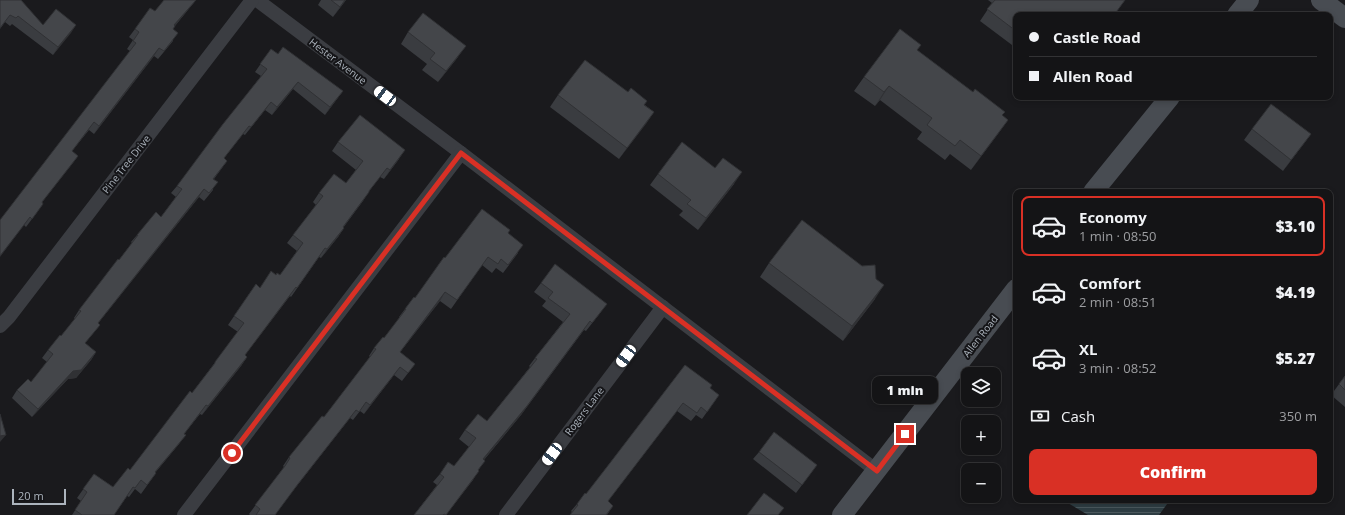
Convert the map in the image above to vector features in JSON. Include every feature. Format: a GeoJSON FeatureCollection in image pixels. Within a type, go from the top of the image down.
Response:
{"type":"FeatureCollection","features":[{"type":"Feature","properties":{"kind":"street","name":"Pine Tree Drive"},"geometry":{"type":"LineString","coordinates":[[0,326],[19,304],[252,0]]}},
{"type":"Feature","properties":{"kind":"street","name":"Hester Avenue"},"geometry":{"type":"LineString","coordinates":[[257,0],[461,153],[877,471]]}},
{"type":"Feature","properties":{"kind":"street"},"geometry":{"type":"LineString","coordinates":[[1239,12],[1249,0]]}},
{"type":"Feature","properties":{"kind":"street"},"geometry":{"type":"LineString","coordinates":[[1321,0],[1345,18]]}},
{"type":"Feature","properties":{"kind":"street"},"geometry":{"type":"LineString","coordinates":[[1095,189],[1168,100]]}},
{"type":"Feature","properties":{"kind":"street"},"geometry":{"type":"LineString","coordinates":[[184,515],[461,153]]}},
{"type":"Feature","properties":{"kind":"street","name":"Allen Road"},"geometry":{"type":"LineString","coordinates":[[842,515],[1013,293]]}},
{"type":"Feature","properties":{"kind":"street","name":"Rogers Lane"},"geometry":{"type":"LineString","coordinates":[[506,515],[663,307]]}},
{"type":"Feature","properties":{"kind":"shaded area"},"geometry":{"type":"Polygon","coordinates":[[[1068,503],[1168,503],[1159,515],[1088,515],[1068,503]]]}},
{"type":"Feature","properties":{"kind":"building"},"geometry":{"type":"Polygon","coordinates":[[[0,0],[21,0],[43,25],[56,9],[76,25],[58,47],[18,16],[16,18],[10,15],[0,28],[0,0]]]}},
{"type":"Feature","properties":{"kind":"building"},"geometry":{"type":"Polygon","coordinates":[[[164,0],[196,0],[174,25],[175,26],[173,29],[178,33],[164,51],[159,48],[99,126],[94,122],[72,151],[78,156],[42,202],[43,204],[32,219],[30,217],[0,256],[0,220],[136,43],[133,41],[139,32],[135,29],[150,8],[155,11],[164,0]]]}},
{"type":"Feature","properties":{"kind":"building"},"geometry":{"type":"Polygon","coordinates":[[[331,0],[345,0],[340,7],[331,0]]]}},
{"type":"Feature","properties":{"kind":"building"},"geometry":{"type":"Polygon","coordinates":[[[995,0],[1125,0],[1116,12],[1013,12],[1013,29],[987,9],[995,0]]]}},
{"type":"Feature","properties":{"kind":"building"},"geometry":{"type":"Polygon","coordinates":[[[423,13],[466,46],[446,71],[430,59],[435,53],[408,32],[423,13]]]}},
{"type":"Feature","properties":{"kind":"building"},"geometry":{"type":"Polygon","coordinates":[[[900,29],[921,45],[917,50],[973,92],[975,89],[1005,112],[1002,115],[1008,120],[981,156],[960,140],[955,146],[927,125],[932,118],[889,86],[884,92],[864,77],[900,29]]]}},
{"type":"Feature","properties":{"kind":"building"},"geometry":{"type":"Polygon","coordinates":[[[283,47],[343,91],[330,107],[298,82],[277,107],[271,102],[251,127],[249,126],[224,158],[227,161],[213,179],[218,182],[209,193],[204,189],[98,323],[100,325],[85,343],[96,352],[81,370],[73,371],[38,409],[17,390],[28,379],[31,382],[53,354],[48,350],[81,311],[79,310],[118,259],[119,260],[156,212],[161,217],[182,189],[177,186],[223,124],[267,69],[260,64],[271,49],[278,54],[283,47]]]}},
{"type":"Feature","properties":{"kind":"building"},"geometry":{"type":"Polygon","coordinates":[[[585,60],[628,92],[631,88],[647,101],[644,105],[654,112],[627,148],[558,95],[585,60]]]}},
{"type":"Feature","properties":{"kind":"building"},"geometry":{"type":"Polygon","coordinates":[[[1271,104],[1311,134],[1291,160],[1252,129],[1271,104]]]}},
{"type":"Feature","properties":{"kind":"building"},"geometry":{"type":"Polygon","coordinates":[[[360,115],[405,150],[390,170],[387,168],[343,227],[344,228],[327,249],[325,248],[297,288],[296,287],[245,355],[247,357],[208,406],[206,405],[184,434],[186,435],[155,472],[156,473],[147,485],[141,480],[135,488],[133,487],[114,515],[82,515],[75,510],[87,492],[83,489],[94,474],[113,487],[128,468],[130,470],[190,391],[192,393],[244,323],[234,316],[256,284],[260,288],[271,271],[276,275],[277,273],[280,275],[303,243],[293,235],[323,196],[319,193],[334,174],[346,183],[363,161],[338,142],[360,115]]]}},
{"type":"Feature","properties":{"kind":"building"},"geometry":{"type":"Polygon","coordinates":[[[682,142],[715,168],[723,158],[742,172],[706,218],[687,204],[691,200],[658,174],[682,142]]]}},
{"type":"Feature","properties":{"kind":"building"},"geometry":{"type":"Polygon","coordinates":[[[482,209],[510,230],[508,233],[523,245],[508,265],[501,259],[498,264],[488,257],[457,300],[445,292],[400,352],[415,364],[408,373],[400,367],[370,405],[366,402],[359,412],[356,410],[275,515],[256,515],[260,509],[255,505],[285,466],[290,458],[289,457],[322,416],[324,417],[376,349],[374,348],[383,337],[384,338],[444,257],[445,258],[482,209]]]}},
{"type":"Feature","properties":{"kind":"building"},"geometry":{"type":"Polygon","coordinates":[[[802,220],[862,266],[875,265],[876,279],[884,285],[852,326],[769,263],[802,220]]]}},
{"type":"Feature","properties":{"kind":"building"},"geometry":{"type":"Polygon","coordinates":[[[555,264],[607,304],[592,323],[590,321],[527,406],[483,459],[485,461],[478,470],[479,471],[446,515],[414,515],[444,477],[440,474],[448,462],[454,466],[476,438],[465,430],[478,414],[487,421],[537,359],[535,358],[570,314],[548,298],[553,292],[541,283],[555,264]]]}},
{"type":"Feature","properties":{"kind":"building"},"geometry":{"type":"Polygon","coordinates":[[[685,365],[712,385],[710,388],[719,395],[707,412],[701,407],[697,413],[683,403],[608,501],[613,506],[606,515],[570,515],[585,493],[586,494],[685,365]]]}},
{"type":"Feature","properties":{"kind":"building"},"geometry":{"type":"Polygon","coordinates":[[[1345,376],[1345,390],[1339,384],[1345,376]]]}},
{"type":"Feature","properties":{"kind":"building"},"geometry":{"type":"Polygon","coordinates":[[[0,414],[6,435],[0,436],[0,414]]]}},
{"type":"Feature","properties":{"kind":"building"},"geometry":{"type":"Polygon","coordinates":[[[774,432],[817,465],[802,485],[759,452],[774,432]]]}},
{"type":"Feature","properties":{"kind":"building"},"geometry":{"type":"Polygon","coordinates":[[[764,493],[784,508],[778,515],[747,515],[764,493]]]}},
{"type":"Feature","properties":{"kind":"route"},"geometry":{"type":"LineString","coordinates":[[232,453],[461,153],[877,471],[905,434]]}}]}
